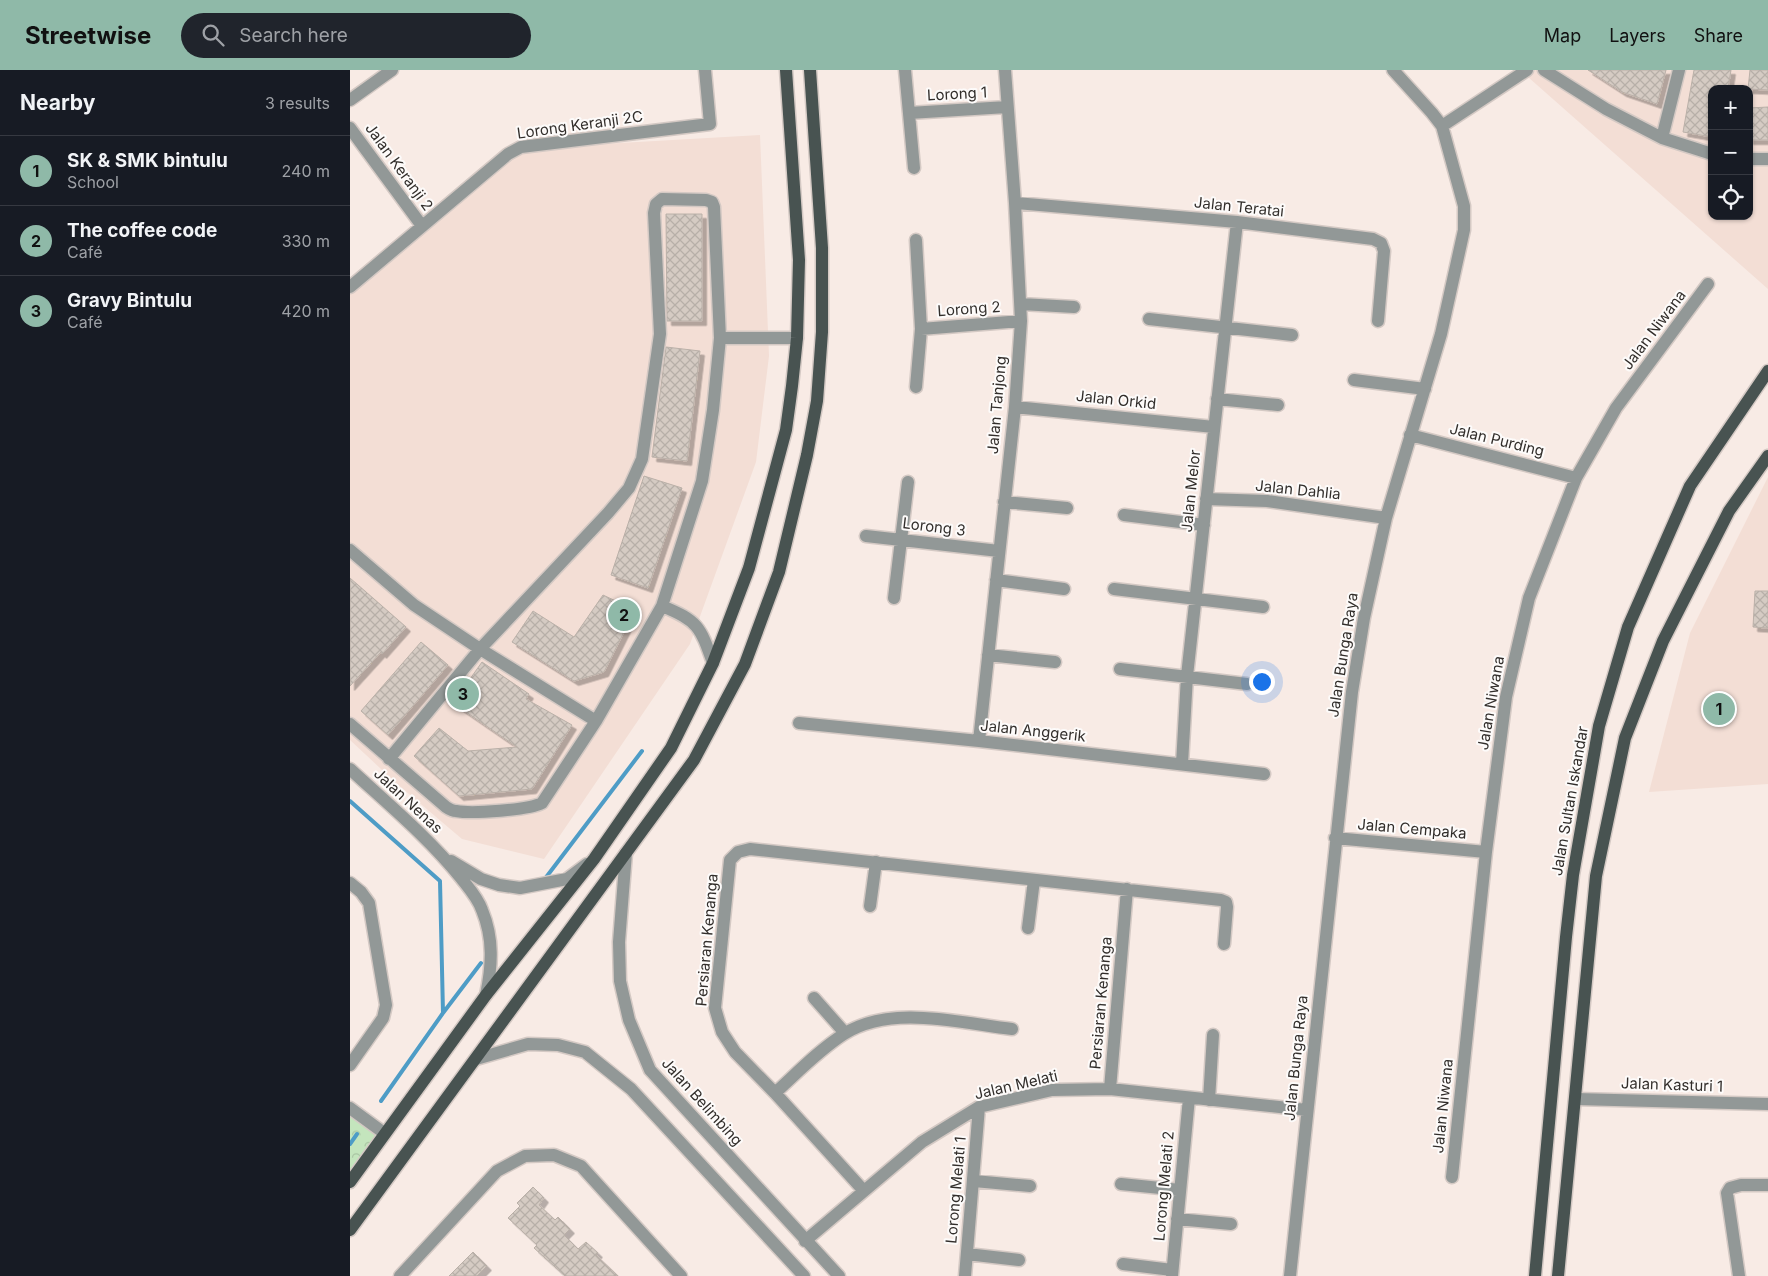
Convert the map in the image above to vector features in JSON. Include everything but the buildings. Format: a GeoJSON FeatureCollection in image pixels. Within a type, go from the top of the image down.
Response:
{"type":"FeatureCollection","features":[{"type":"Feature","properties":{"kind":"main road"},"geometry":{"type":"LineString","coordinates":[[350,1182],[486,995],[594,859],[670,748],[713,663],[750,568],[786,430],[798,338],[799,260],[786,70]]}},
{"type":"Feature","properties":{"kind":"main road"},"geometry":{"type":"LineString","coordinates":[[350,1230],[694,760],[745,664],[779,572],[807,455],[817,401],[822,332],[822,248],[810,70]]}},
{"type":"Feature","properties":{"kind":"main road","name":"Jalan Sultan Iskandar"},"geometry":{"type":"LineString","coordinates":[[1535,1276],[1573,875],[1599,726],[1628,627],[1690,486],[1768,371]]}},
{"type":"Feature","properties":{"kind":"main road"},"geometry":{"type":"LineString","coordinates":[[1558,1276],[1596,876],[1626,738],[1663,641],[1729,511],[1768,456]]}},
{"type":"Feature","properties":{"kind":"street"},"geometry":{"type":"LineString","coordinates":[[350,100],[392,70]]}},
{"type":"Feature","properties":{"kind":"street","name":"Lorong Keranji 2C"},"geometry":{"type":"LineString","coordinates":[[350,287],[508,154],[521,147],[710,124],[706,70]]}},
{"type":"Feature","properties":{"kind":"street"},"geometry":{"type":"LineString","coordinates":[[905,70],[914,168]]}},
{"type":"Feature","properties":{"kind":"street","name":"Jalan Tanjong"},"geometry":{"type":"LineString","coordinates":[[979,741],[1015,407],[1021,322],[1015,203],[1005,70]]}},
{"type":"Feature","properties":{"kind":"street","name":"Jalan Bunga Raya"},"geometry":{"type":"LineString","coordinates":[[1290,1276],[1335,838],[1352,692],[1364,618],[1386,518],[1441,334],[1464,230],[1464,206],[1442,126],[1393,70]]}},
{"type":"Feature","properties":{"kind":"street"},"geometry":{"type":"LineString","coordinates":[[1442,126],[1527,70]]}},
{"type":"Feature","properties":{"kind":"street"},"geometry":{"type":"LineString","coordinates":[[1544,70],[1606,110],[1662,138],[1708,153]]}},
{"type":"Feature","properties":{"kind":"street"},"geometry":{"type":"LineString","coordinates":[[1662,138],[1679,70]]}},
{"type":"Feature","properties":{"kind":"street","name":"Lorong 1"},"geometry":{"type":"LineString","coordinates":[[909,113],[1007,107]]}},
{"type":"Feature","properties":{"kind":"street","name":"Jalan Keranji 2"},"geometry":{"type":"LineString","coordinates":[[350,128],[422,226]]}},
{"type":"Feature","properties":{"kind":"street"},"geometry":{"type":"LineString","coordinates":[[1753,159],[1768,159]]}},
{"type":"Feature","properties":{"kind":"street"},"geometry":{"type":"LineString","coordinates":[[350,724],[389,759],[446,807],[455,811],[529,808],[542,803],[596,721],[662,606],[702,481],[713,410],[720,338],[714,207],[712,202],[706,200],[662,200],[656,204],[654,213],[660,334],[642,459],[629,488],[608,513],[480,649],[389,759]]}},
{"type":"Feature","properties":{"kind":"street","name":"Jalan Teratai"},"geometry":{"type":"LineString","coordinates":[[1015,203],[1237,222],[1373,239],[1381,242],[1384,251],[1378,321]]}},
{"type":"Feature","properties":{"kind":"street","name":"Jalan Melor"},"geometry":{"type":"LineString","coordinates":[[1182,764],[1187,676],[1237,222]]}},
{"type":"Feature","properties":{"kind":"street"},"geometry":{"type":"LineString","coordinates":[[916,240],[920,329],[916,387]]}},
{"type":"Feature","properties":{"kind":"street","name":"Jalan Niwana"},"geometry":{"type":"LineString","coordinates":[[1452,1177],[1486,852],[1506,697],[1529,598],[1576,478],[1616,408],[1708,284]]}},
{"type":"Feature","properties":{"kind":"street"},"geometry":{"type":"LineString","coordinates":[[1021,304],[1074,307]]}},
{"type":"Feature","properties":{"kind":"street"},"geometry":{"type":"LineString","coordinates":[[1149,319],[1292,335]]}},
{"type":"Feature","properties":{"kind":"street","name":"Lorong 2"},"geometry":{"type":"LineString","coordinates":[[920,329],[1021,322]]}},
{"type":"Feature","properties":{"kind":"street"},"geometry":{"type":"LineString","coordinates":[[720,338],[798,338]]}},
{"type":"Feature","properties":{"kind":"street"},"geometry":{"type":"LineString","coordinates":[[1354,380],[1425,388]]}},
{"type":"Feature","properties":{"kind":"street"},"geometry":{"type":"LineString","coordinates":[[1217,399],[1278,405]]}},
{"type":"Feature","properties":{"kind":"street","name":"Jalan Orkid"},"geometry":{"type":"LineString","coordinates":[[1015,407],[1214,427]]}},
{"type":"Feature","properties":{"kind":"street","name":"Jalan Purding"},"geometry":{"type":"LineString","coordinates":[[1410,435],[1576,478]]}},
{"type":"Feature","properties":{"kind":"street"},"geometry":{"type":"LineString","coordinates":[[894,598],[908,482]]}},
{"type":"Feature","properties":{"kind":"street","name":"Jalan Dahlia"},"geometry":{"type":"LineString","coordinates":[[1206,499],[1267,501],[1386,518]]}},
{"type":"Feature","properties":{"kind":"street"},"geometry":{"type":"LineString","coordinates":[[1004,502],[1067,508]]}},
{"type":"Feature","properties":{"kind":"street"},"geometry":{"type":"LineString","coordinates":[[1124,515],[1204,524]]}},
{"type":"Feature","properties":{"kind":"street","name":"Lorong 3"},"geometry":{"type":"LineString","coordinates":[[866,536],[999,551]]}},
{"type":"Feature","properties":{"kind":"street"},"geometry":{"type":"LineString","coordinates":[[350,550],[414,605],[480,649],[596,721]]}},
{"type":"Feature","properties":{"kind":"street"},"geometry":{"type":"LineString","coordinates":[[996,580],[1064,589]]}},
{"type":"Feature","properties":{"kind":"street"},"geometry":{"type":"LineString","coordinates":[[1114,589],[1263,607]]}},
{"type":"Feature","properties":{"kind":"street"},"geometry":{"type":"LineString","coordinates":[[662,606],[686,616],[702,633],[713,663]]}},
{"type":"Feature","properties":{"kind":"street"},"geometry":{"type":"LineString","coordinates":[[988,655],[1055,662]]}},
{"type":"Feature","properties":{"kind":"street"},"geometry":{"type":"LineString","coordinates":[[1120,669],[1247,684]]}},
{"type":"Feature","properties":{"kind":"street","name":"Jalan Anggerik"},"geometry":{"type":"LineString","coordinates":[[799,723],[979,741],[1264,774]]}},
{"type":"Feature","properties":{"kind":"street","name":"Jalan Nenas"},"geometry":{"type":"LineString","coordinates":[[350,769],[445,858],[469,888],[482,909],[490,936],[492,967],[486,995]]}},
{"type":"Feature","properties":{"kind":"street","name":"Jalan Cempaka"},"geometry":{"type":"LineString","coordinates":[[1335,838],[1486,852]]}},
{"type":"Feature","properties":{"kind":"street","name":"Persiaran Kenanga"},"geometry":{"type":"LineString","coordinates":[[864,1191],[775,1093],[734,1052],[722,1032],[715,1008],[730,860],[738,852],[750,848],[1222,900],[1226,902],[1227,907],[1224,944]]}},
{"type":"Feature","properties":{"kind":"street","name":"Jalan Belimbing"},"geometry":{"type":"LineString","coordinates":[[626,853],[619,942],[620,981],[628,1020],[650,1070],[839,1276]]}},
{"type":"Feature","properties":{"kind":"street","name":"Jalan Nenas"},"geometry":{"type":"LineString","coordinates":[[445,858],[481,879],[499,885],[520,888],[567,879],[594,859]]}},
{"type":"Feature","properties":{"kind":"street"},"geometry":{"type":"LineString","coordinates":[[870,906],[876,862]]}},
{"type":"Feature","properties":{"kind":"street"},"geometry":{"type":"LineString","coordinates":[[1028,928],[1034,880]]}},
{"type":"Feature","properties":{"kind":"street"},"geometry":{"type":"LineString","coordinates":[[350,883],[361,892],[369,903],[386,1005],[383,1018],[350,1065]]}},
{"type":"Feature","properties":{"kind":"street","name":"Persiaran Kenanga"},"geometry":{"type":"LineString","coordinates":[[1110,1089],[1127,889]]}},
{"type":"Feature","properties":{"kind":"street"},"geometry":{"type":"LineString","coordinates":[[814,998],[845,1033]]}},
{"type":"Feature","properties":{"kind":"street"},"geometry":{"type":"LineString","coordinates":[[775,1093],[845,1033],[869,1023],[900,1018],[926,1018],[1012,1029]]}},
{"type":"Feature","properties":{"kind":"street"},"geometry":{"type":"LineString","coordinates":[[1209,1100],[1213,1035]]}},
{"type":"Feature","properties":{"kind":"street"},"geometry":{"type":"LineString","coordinates":[[476,1059],[528,1044],[558,1045],[585,1052],[631,1089],[804,1276]]}},
{"type":"Feature","properties":{"kind":"street","name":"Jalan Melati"},"geometry":{"type":"LineString","coordinates":[[805,1241],[922,1142],[979,1107],[1052,1090],[1110,1089],[1307,1110]]}},
{"type":"Feature","properties":{"kind":"street","name":"Lorong Melati 2"},"geometry":{"type":"LineString","coordinates":[[1172,1273],[1189,1098]]}},
{"type":"Feature","properties":{"kind":"street","name":"Jalan Kasturi 1"},"geometry":{"type":"LineString","coordinates":[[1576,1099],[1768,1104]]}},
{"type":"Feature","properties":{"kind":"street","name":"Lorong Melati 1"},"geometry":{"type":"LineString","coordinates":[[965,1276],[979,1107]]}},
{"type":"Feature","properties":{"kind":"street"},"geometry":{"type":"LineString","coordinates":[[350,1108],[384,1133]]}},
{"type":"Feature","properties":{"kind":"street"},"geometry":{"type":"LineString","coordinates":[[400,1276],[497,1171],[525,1156],[554,1155],[581,1166],[681,1276]]}},
{"type":"Feature","properties":{"kind":"street"},"geometry":{"type":"LineString","coordinates":[[974,1181],[1030,1186]]}},
{"type":"Feature","properties":{"kind":"street"},"geometry":{"type":"LineString","coordinates":[[1121,1184],[1180,1190]]}},
{"type":"Feature","properties":{"kind":"street"},"geometry":{"type":"LineString","coordinates":[[1739,1276],[1727,1193],[1730,1188],[1741,1185],[1768,1185]]}},
{"type":"Feature","properties":{"kind":"street"},"geometry":{"type":"LineString","coordinates":[[1177,1219],[1231,1224]]}},
{"type":"Feature","properties":{"kind":"street"},"geometry":{"type":"LineString","coordinates":[[968,1254],[1020,1260]]}},
{"type":"Feature","properties":{"kind":"street"},"geometry":{"type":"LineString","coordinates":[[1123,1264],[1172,1273]]}},
{"type":"Feature","properties":{"kind":"shaded area"},"geometry":{"type":"Polygon","coordinates":[[[1520,70],[1768,70],[1768,289],[1520,70]]]}},
{"type":"Feature","properties":{"kind":"shaded area"},"geometry":{"type":"Polygon","coordinates":[[[760,135],[769,356],[756,462],[690,644],[544,859],[462,839],[396,783],[350,740],[350,290],[515,149],[760,135]]]}},
{"type":"Feature","properties":{"kind":"shaded area"},"geometry":{"type":"Polygon","coordinates":[[[1768,477],[1768,784],[1649,792],[1690,633],[1768,477]]]}},
{"type":"Feature","properties":{"kind":"green space"},"geometry":{"type":"Polygon","coordinates":[[[350,1108],[384,1133],[350,1177],[350,1108]]]}},
{"type":"Feature","properties":{"kind":"waterway"},"geometry":{"type":"LineString","coordinates":[[544,880],[642,751]]}},
{"type":"Feature","properties":{"kind":"waterway"},"geometry":{"type":"LineString","coordinates":[[350,801],[440,881],[443,1013]]}},
{"type":"Feature","properties":{"kind":"waterway"},"geometry":{"type":"LineString","coordinates":[[381,1101],[481,963]]}},
{"type":"Feature","properties":{"kind":"waterway"},"geometry":{"type":"LineString","coordinates":[[350,1144],[357,1134]]}},
{"type":"Feature","properties":{"kind":"place","name":"The coffee code"},"geometry":{"type":"Point","coordinates":[624,615]}},
{"type":"Feature","properties":{"kind":"place","name":"Gravy Bintulu"},"geometry":{"type":"Point","coordinates":[463,694]}},
{"type":"Feature","properties":{"kind":"place","name":"SK & SMK bintulu"},"geometry":{"type":"Point","coordinates":[1719,709]}}]}
